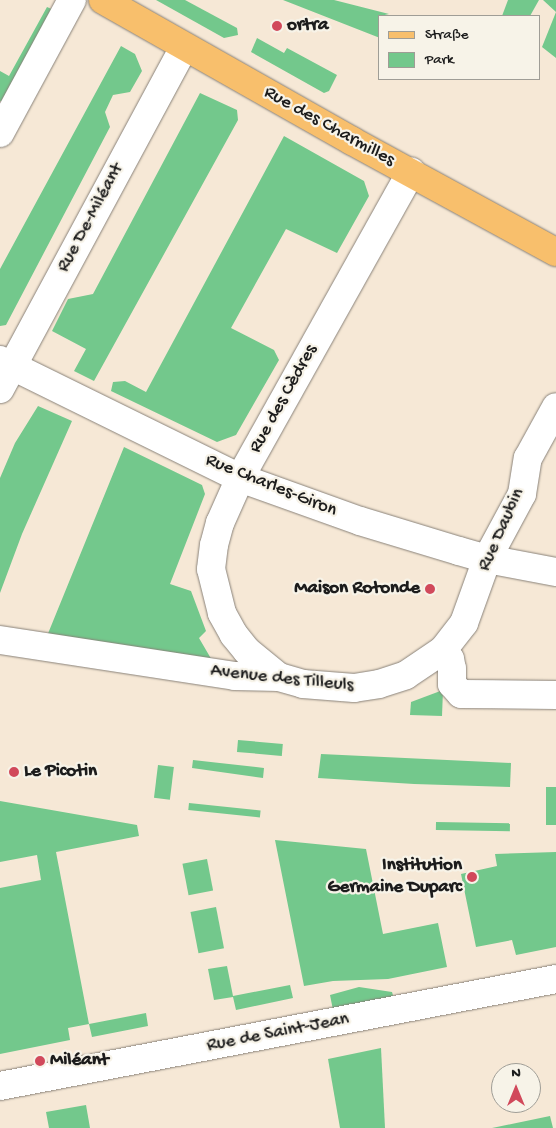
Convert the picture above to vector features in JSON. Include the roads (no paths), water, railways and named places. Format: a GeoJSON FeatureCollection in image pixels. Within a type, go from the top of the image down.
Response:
{"type":"FeatureCollection","features":[{"type":"Feature","properties":{"kind":"main road","name":"Rue des Charmilles"},"geometry":{"type":"LineString","coordinates":[[103,0],[184,47],[556,252]]}},
{"type":"Feature","properties":{"kind":"street"},"geometry":{"type":"LineString","coordinates":[[0,133],[72,0]]}},
{"type":"Feature","properties":{"kind":"street","name":"Rue De-Miléant"},"geometry":{"type":"LineString","coordinates":[[4,371],[184,47]]}},
{"type":"Feature","properties":{"kind":"street","name":"Rue des Cèdres"},"geometry":{"type":"LineString","coordinates":[[280,677],[262,664],[234,635],[222,613],[211,569],[220,523],[240,478],[411,172]]}},
{"type":"Feature","properties":{"kind":"street","name":"Rue Charles-Giron"},"geometry":{"type":"LineString","coordinates":[[4,371],[240,478],[360,522],[487,559],[556,572]]}},
{"type":"Feature","properties":{"kind":"street","name":"Rue Daubin"},"geometry":{"type":"LineString","coordinates":[[443,650],[464,623],[487,559],[522,494],[528,458],[556,407]]}},
{"type":"Feature","properties":{"kind":"street","name":"Avenue des Tilleuls"},"geometry":{"type":"LineString","coordinates":[[0,640],[235,676],[280,677],[303,684],[354,688],[379,684],[406,675],[443,650]]}},
{"type":"Feature","properties":{"kind":"street"},"geometry":{"type":"LineString","coordinates":[[443,650],[450,659],[452,684],[461,694],[469,709],[556,710]]}},
{"type":"Feature","properties":{"kind":"street"},"geometry":{"type":"LineString","coordinates":[[461,694],[556,695]]}},
{"type":"Feature","properties":{"kind":"street","name":"Rue de Saint-Jean"},"geometry":{"type":"LineString","coordinates":[[0,1086],[532,982],[556,979]]}},
{"type":"Feature","properties":{"kind":"place","name":"ortra"},"geometry":{"type":"Point","coordinates":[277,26]}},
{"type":"Feature","properties":{"kind":"place","name":"Maison Rotonde"},"geometry":{"type":"Point","coordinates":[430,589]}},
{"type":"Feature","properties":{"kind":"place","name":"Le Picotin"},"geometry":{"type":"Point","coordinates":[14,772]}},
{"type":"Feature","properties":{"kind":"place","name":"Institution Germaine Duparc"},"geometry":{"type":"Point","coordinates":[472,877]}},
{"type":"Feature","properties":{"kind":"place","name":"Miléant"},"geometry":{"type":"Point","coordinates":[40,1061]}}]}
